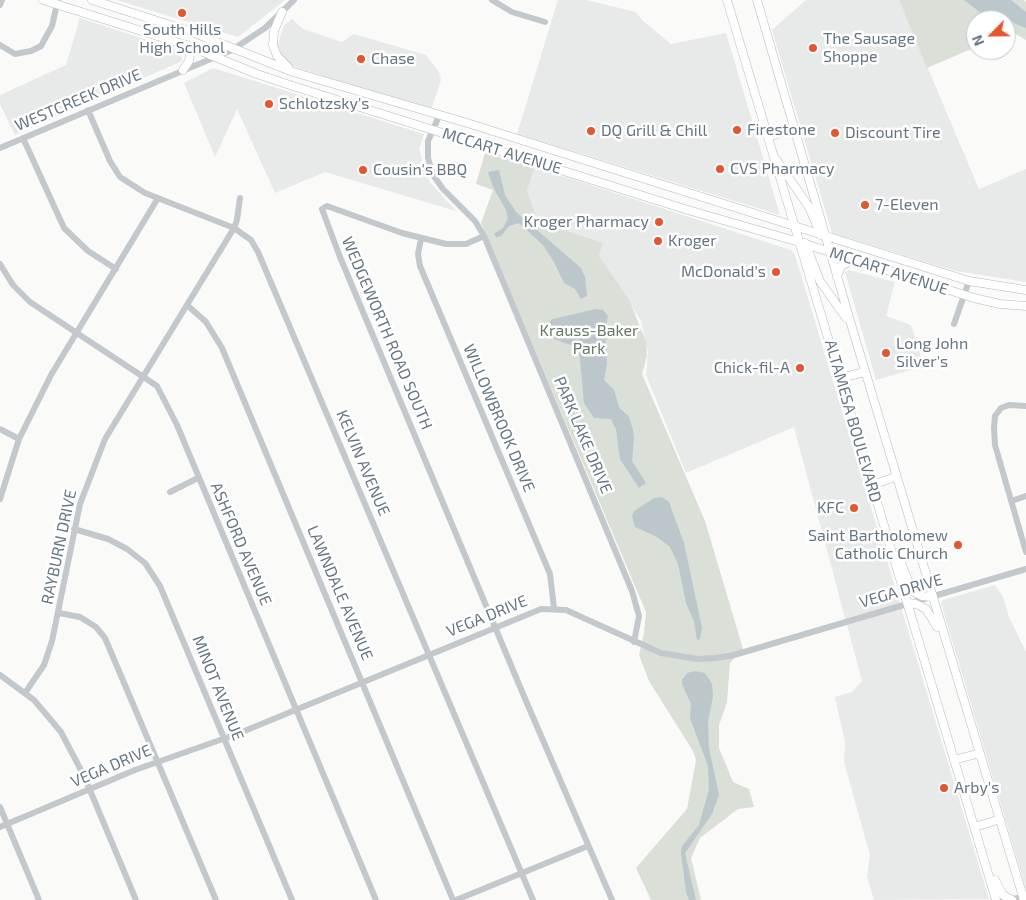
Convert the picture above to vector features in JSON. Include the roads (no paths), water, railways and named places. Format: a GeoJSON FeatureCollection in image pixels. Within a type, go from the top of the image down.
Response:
{"type":"FeatureCollection","features":[{"type":"Feature","properties":{"kind":"main road","name":"MCCART AVENUE"},"geometry":{"type":"LineString","coordinates":[[44,0],[58,2],[186,45],[257,74],[339,101],[688,210],[802,243],[964,295],[992,302],[1026,306]]}},
{"type":"Feature","properties":{"kind":"main road","name":"MCCART AVENUE"},"geometry":{"type":"LineString","coordinates":[[92,0],[192,32],[293,72],[969,281],[1026,290]]}},
{"type":"Feature","properties":{"kind":"main road"},"geometry":{"type":"LineString","coordinates":[[757,0],[823,235]]}},
{"type":"Feature","properties":{"kind":"main road","name":"ALTAMESA BOULEVARD"},"geometry":{"type":"LineString","coordinates":[[727,1],[794,227],[802,243],[871,485],[996,900]]}},
{"type":"Feature","properties":{"kind":"main road"},"geometry":{"type":"LineString","coordinates":[[282,12],[274,31],[274,45],[280,61],[293,72]]}},
{"type":"Feature","properties":{"kind":"main road"},"geometry":{"type":"LineString","coordinates":[[183,70],[189,61],[190,54],[186,45]]}},
{"type":"Feature","properties":{"kind":"main road"},"geometry":{"type":"LineString","coordinates":[[339,101],[343,87]]}},
{"type":"Feature","properties":{"kind":"main road"},"geometry":{"type":"LineString","coordinates":[[768,138],[794,128]]}},
{"type":"Feature","properties":{"kind":"main road"},"geometry":{"type":"LineString","coordinates":[[772,154],[810,207],[823,235]]}},
{"type":"Feature","properties":{"kind":"main road"},"geometry":{"type":"LineString","coordinates":[[587,177],[594,164]]}},
{"type":"Feature","properties":{"kind":"main road"},"geometry":{"type":"LineString","coordinates":[[688,210],[694,195]]}},
{"type":"Feature","properties":{"kind":"main road","name":"ALTAMESA BOULEVARD"},"geometry":{"type":"LineString","coordinates":[[823,235],[830,252],[1023,899]]}},
{"type":"Feature","properties":{"kind":"main road"},"geometry":{"type":"LineString","coordinates":[[802,243],[820,280],[851,324]]}},
{"type":"Feature","properties":{"kind":"main road"},"geometry":{"type":"LineString","coordinates":[[837,278],[841,266],[853,260]]}},
{"type":"Feature","properties":{"kind":"main road"},"geometry":{"type":"LineString","coordinates":[[840,378],[865,372]]}},
{"type":"Feature","properties":{"kind":"main road"},"geometry":{"type":"LineString","coordinates":[[871,485],[896,477]]}},
{"type":"Feature","properties":{"kind":"main road"},"geometry":{"type":"LineString","coordinates":[[893,556],[900,560],[912,592],[932,597]]}},
{"type":"Feature","properties":{"kind":"main road"},"geometry":{"type":"LineString","coordinates":[[908,603],[916,604],[930,613],[943,644],[949,651]]}},
{"type":"Feature","properties":{"kind":"main road"},"geometry":{"type":"LineString","coordinates":[[954,760],[980,753]]}},
{"type":"Feature","properties":{"kind":"main road"},"geometry":{"type":"LineString","coordinates":[[975,827],[1000,819]]}},
{"type":"Feature","properties":{"kind":"main road"},"geometry":{"type":"LineString","coordinates":[[982,852],[987,858],[999,890],[1008,900]]}},
{"type":"Feature","properties":{"kind":"street"},"geometry":{"type":"LineString","coordinates":[[0,5],[2,0]]}},
{"type":"Feature","properties":{"kind":"street","name":"WESTCREEK DRIVE"},"geometry":{"type":"LineString","coordinates":[[0,148],[234,48],[264,28],[294,0]]}},
{"type":"Feature","properties":{"kind":"street"},"geometry":{"type":"LineString","coordinates":[[492,0],[512,12],[546,22]]}},
{"type":"Feature","properties":{"kind":"street"},"geometry":{"type":"LineString","coordinates":[[0,46],[15,54],[31,52],[41,46],[52,26],[58,2]]}},
{"type":"Feature","properties":{"kind":"street","name":"KELVIN AVENUE"},"geometry":{"type":"LineString","coordinates":[[88,110],[110,161],[120,177],[158,198],[234,228],[250,240],[258,252],[534,900]]}},
{"type":"Feature","properties":{"kind":"street","name":"PARK LAKE DRIVE"},"geometry":{"type":"LineString","coordinates":[[438,116],[428,141],[428,158],[432,175],[442,189],[475,220],[484,236],[632,591],[639,616],[634,642]]}},
{"type":"Feature","properties":{"kind":"street"},"geometry":{"type":"LineString","coordinates":[[23,138],[64,228],[88,251],[116,269]]}},
{"type":"Feature","properties":{"kind":"street"},"geometry":{"type":"LineString","coordinates":[[0,499],[19,439],[51,375],[158,198]]}},
{"type":"Feature","properties":{"kind":"street","name":"RAYBURN DRIVE"},"geometry":{"type":"LineString","coordinates":[[25,693],[44,664],[59,613],[74,529],[85,488],[105,439],[234,228],[238,220],[240,198]]}},
{"type":"Feature","properties":{"kind":"street","name":"WEDGEWORTH ROAD SOUTH"},"geometry":{"type":"LineString","coordinates":[[484,236],[460,245],[421,239],[327,206],[322,209],[344,266],[495,626]]}},
{"type":"Feature","properties":{"kind":"street","name":"WILLOWBROOK DRIVE"},"geometry":{"type":"LineString","coordinates":[[421,239],[418,254],[420,266],[550,574],[554,608]]}},
{"type":"Feature","properties":{"kind":"street","name":"ASHFORD AVENUE"},"geometry":{"type":"LineString","coordinates":[[0,264],[13,285],[30,302],[157,386],[168,406],[376,900]]}},
{"type":"Feature","properties":{"kind":"street","name":"MCCART AVENUE"},"geometry":{"type":"LineString","coordinates":[[954,324],[969,281]]}},
{"type":"Feature","properties":{"kind":"street","name":"LAWNDALE AVENUE"},"geometry":{"type":"LineString","coordinates":[[187,305],[206,322],[222,348],[455,900]]}},
{"type":"Feature","properties":{"kind":"street"},"geometry":{"type":"LineString","coordinates":[[1026,406],[1009,405],[1001,408],[995,416],[994,436],[1026,552]]}},
{"type":"Feature","properties":{"kind":"street"},"geometry":{"type":"LineString","coordinates":[[0,430],[19,439]]}},
{"type":"Feature","properties":{"kind":"street"},"geometry":{"type":"LineString","coordinates":[[170,492],[198,478]]}},
{"type":"Feature","properties":{"kind":"street"},"geometry":{"type":"LineString","coordinates":[[1011,501],[1026,496]]}},
{"type":"Feature","properties":{"kind":"street","name":"MINOT AVENUE"},"geometry":{"type":"LineString","coordinates":[[74,529],[119,544],[145,563],[154,576],[167,600],[292,900]]}},
{"type":"Feature","properties":{"kind":"street","name":"VEGA DRIVE"},"geometry":{"type":"LineString","coordinates":[[0,827],[158,760],[225,739],[536,610],[554,608],[580,616],[634,642],[673,656],[716,658],[761,648],[1026,569]]}},
{"type":"Feature","properties":{"kind":"street"},"geometry":{"type":"LineString","coordinates":[[59,613],[80,618],[101,632],[113,654],[216,900]]}},
{"type":"Feature","properties":{"kind":"street"},"geometry":{"type":"LineString","coordinates":[[495,626],[612,900]]}},
{"type":"Feature","properties":{"kind":"street"},"geometry":{"type":"LineString","coordinates":[[0,675],[25,693],[61,732],[90,790],[136,900]]}},
{"type":"Feature","properties":{"kind":"street"},"geometry":{"type":"LineString","coordinates":[[0,807],[39,900]]}},
{"type":"Feature","properties":{"kind":"street"},"geometry":{"type":"LineString","coordinates":[[455,900],[588,846]]}},
{"type":"Feature","properties":{"kind":"street"},"geometry":{"type":"LineString","coordinates":[[1008,900],[1023,899]]}},
{"type":"Feature","properties":{"kind":"place","name":"South Hills High School"},"geometry":{"type":"Point","coordinates":[182,13]}},
{"type":"Feature","properties":{"kind":"place","name":"The Sausage Shoppe"},"geometry":{"type":"Point","coordinates":[813,48]}},
{"type":"Feature","properties":{"kind":"place","name":"Chase"},"geometry":{"type":"Point","coordinates":[361,59]}},
{"type":"Feature","properties":{"kind":"place","name":"Schlotzsky's"},"geometry":{"type":"Point","coordinates":[269,104]}},
{"type":"Feature","properties":{"kind":"place","name":"Firestone"},"geometry":{"type":"Point","coordinates":[737,130]}},
{"type":"Feature","properties":{"kind":"place","name":"DQ Grill & Chill"},"geometry":{"type":"Point","coordinates":[591,131]}},
{"type":"Feature","properties":{"kind":"place","name":"Discount Tire"},"geometry":{"type":"Point","coordinates":[835,133]}},
{"type":"Feature","properties":{"kind":"place","name":"CVS Pharmacy"},"geometry":{"type":"Point","coordinates":[720,169]}},
{"type":"Feature","properties":{"kind":"place","name":"Cousin's BBQ"},"geometry":{"type":"Point","coordinates":[363,170]}},
{"type":"Feature","properties":{"kind":"place","name":"7-Eleven"},"geometry":{"type":"Point","coordinates":[865,205]}},
{"type":"Feature","properties":{"kind":"place","name":"Kroger Pharmacy"},"geometry":{"type":"Point","coordinates":[659,222]}},
{"type":"Feature","properties":{"kind":"place","name":"Kroger"},"geometry":{"type":"Point","coordinates":[658,241]}},
{"type":"Feature","properties":{"kind":"place","name":"McDonald's"},"geometry":{"type":"Point","coordinates":[776,272]}},
{"type":"Feature","properties":{"kind":"place","name":"Long John Silver's"},"geometry":{"type":"Point","coordinates":[886,353]}},
{"type":"Feature","properties":{"kind":"place","name":"Chick-fil-A"},"geometry":{"type":"Point","coordinates":[800,368]}},
{"type":"Feature","properties":{"kind":"place","name":"KFC"},"geometry":{"type":"Point","coordinates":[854,508]}},
{"type":"Feature","properties":{"kind":"place","name":"Saint Bartholomew Catholic Church"},"geometry":{"type":"Point","coordinates":[958,545]}},
{"type":"Feature","properties":{"kind":"place","name":"Arby's"},"geometry":{"type":"Point","coordinates":[944,788]}},
{"type":"Feature","properties":{"kind":"park label","name":"Krauss-Baker Park"},"geometry":{"type":"Point","coordinates":[589,340]}}]}
